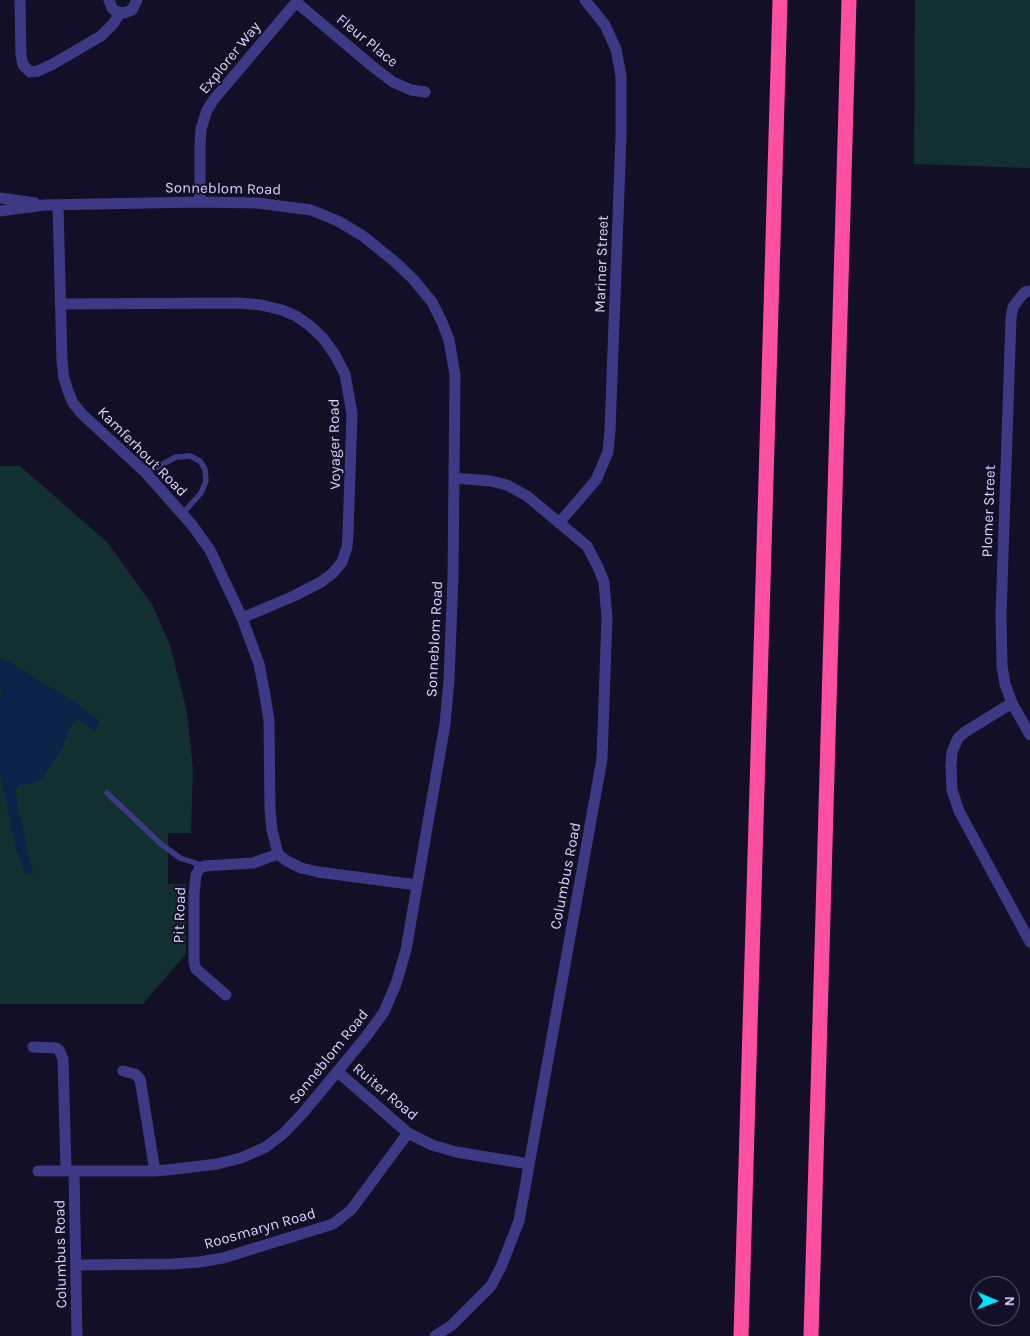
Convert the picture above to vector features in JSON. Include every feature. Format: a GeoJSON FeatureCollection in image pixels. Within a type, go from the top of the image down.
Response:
{"type":"FeatureCollection","features":[{"type":"Feature","properties":{"kind":"highway"},"geometry":{"type":"LineString","coordinates":[[741,1336],[780,0]]}},
{"type":"Feature","properties":{"kind":"highway"},"geometry":{"type":"LineString","coordinates":[[811,1336],[849,0]]}},
{"type":"Feature","properties":{"kind":"street"},"geometry":{"type":"LineString","coordinates":[[20,0],[21,55],[23,65],[30,72],[38,71],[53,64],[101,36],[113,24],[120,13]]}},
{"type":"Feature","properties":{"kind":"street"},"geometry":{"type":"LineString","coordinates":[[110,0],[112,8],[120,13],[132,10],[137,0]]}},
{"type":"Feature","properties":{"kind":"street","name":"Mariner Street"},"geometry":{"type":"LineString","coordinates":[[560,523],[596,480],[604,466],[608,452],[610,431],[621,136],[621,76],[616,49],[605,25],[585,0]]}},
{"type":"Feature","properties":{"kind":"street","name":"Fleur Place"},"geometry":{"type":"LineString","coordinates":[[297,1],[393,82],[411,90],[425,92]]}},
{"type":"Feature","properties":{"kind":"street","name":"Explorer Way"},"geometry":{"type":"LineString","coordinates":[[200,202],[201,129],[207,110],[297,1]]}},
{"type":"Feature","properties":{"kind":"street","name":"Sonneblom Road"},"geometry":{"type":"LineString","coordinates":[[0,198],[44,205]]}},
{"type":"Feature","properties":{"kind":"street","name":"Sonneblom Road"},"geometry":{"type":"LineString","coordinates":[[0,211],[44,205],[200,202],[257,203],[311,210],[338,221],[363,236],[413,279],[432,302],[449,340],[455,375],[453,577],[449,680],[444,724],[406,950],[384,1012],[338,1072],[284,1133],[266,1147],[241,1158],[218,1164],[155,1171],[38,1170]]}},
{"type":"Feature","properties":{"kind":"street","name":"Kamferhout Road"},"geometry":{"type":"LineString","coordinates":[[58,205],[64,378],[73,403],[82,414],[146,473],[183,513],[210,550],[242,618],[259,664],[266,695],[269,720],[271,817],[278,854]]}},
{"type":"Feature","properties":{"kind":"street","name":"Plomer Street"},"geometry":{"type":"LineString","coordinates":[[1030,291],[1025,292],[1019,298],[1013,307],[1011,318],[1001,614],[1002,666],[1006,684],[1012,703],[1030,735]]}},
{"type":"Feature","properties":{"kind":"street","name":"Voyager Road"},"geometry":{"type":"LineString","coordinates":[[60,304],[239,303],[261,305],[282,310],[296,316],[323,338],[335,355],[345,374],[352,414],[348,533],[347,547],[342,562],[333,573],[321,582],[294,596],[242,618]]}},
{"type":"Feature","properties":{"kind":"street","name":"Columbus Road"},"geometry":{"type":"LineString","coordinates":[[435,1336],[452,1325],[490,1286],[501,1267],[519,1221],[602,759],[607,618],[604,582],[587,546],[527,496],[507,485],[491,481],[454,478]]}},
{"type":"Feature","properties":{"kind":"street"},"geometry":{"type":"LineString","coordinates":[[1012,703],[958,738],[952,752],[952,790],[959,811],[1030,942]]}},
{"type":"Feature","properties":{"kind":"street"},"geometry":{"type":"LineString","coordinates":[[204,866],[252,863],[278,854],[301,868],[318,872],[417,885]]}},
{"type":"Feature","properties":{"kind":"street","name":"Pit Road"},"geometry":{"type":"LineString","coordinates":[[204,866],[199,869],[196,875],[194,894],[194,962],[196,969],[226,995]]}},
{"type":"Feature","properties":{"kind":"street"},"geometry":{"type":"LineString","coordinates":[[33,1047],[56,1048],[63,1059],[70,1171]]}},
{"type":"Feature","properties":{"kind":"street"},"geometry":{"type":"LineString","coordinates":[[123,1071],[135,1074],[140,1078],[155,1171]]}},
{"type":"Feature","properties":{"kind":"street","name":"Ruiter Road"},"geometry":{"type":"LineString","coordinates":[[338,1072],[408,1133],[432,1145],[456,1152],[529,1164]]}},
{"type":"Feature","properties":{"kind":"street","name":"Roosmaryn Road"},"geometry":{"type":"LineString","coordinates":[[76,1265],[199,1262],[223,1258],[328,1226],[351,1210],[408,1133]]}},
{"type":"Feature","properties":{"kind":"street","name":"Columbus Road"},"geometry":{"type":"LineString","coordinates":[[70,1171],[76,1265],[77,1336]]}},
{"type":"Feature","properties":{"kind":"lane"},"geometry":{"type":"LineString","coordinates":[[146,473],[176,457],[190,456],[200,461],[205,469],[206,480],[201,493],[183,513]]}},
{"type":"Feature","properties":{"kind":"lane"},"geometry":{"type":"LineString","coordinates":[[107,793],[161,844],[180,858],[204,866]]}},
{"type":"Feature","properties":{"kind":"green space"},"geometry":{"type":"Polygon","coordinates":[[[915,0],[1030,0],[1030,168],[914,164],[915,0]]]}},
{"type":"Feature","properties":{"kind":"green space"},"geometry":{"type":"Polygon","coordinates":[[[0,466],[20,466],[107,542],[152,604],[170,645],[187,712],[193,769],[191,833],[168,833],[168,884],[186,884],[186,954],[143,1004],[0,1004],[0,466]]]}},
{"type":"Feature","properties":{"kind":"water"},"geometry":{"type":"Polygon","coordinates":[[[0,658],[76,703],[99,721],[95,731],[78,719],[73,722],[62,749],[41,779],[33,783],[19,785],[16,790],[17,804],[33,873],[29,875],[25,873],[15,845],[0,772],[0,699],[2,691],[0,683],[0,658]]]}}]}
